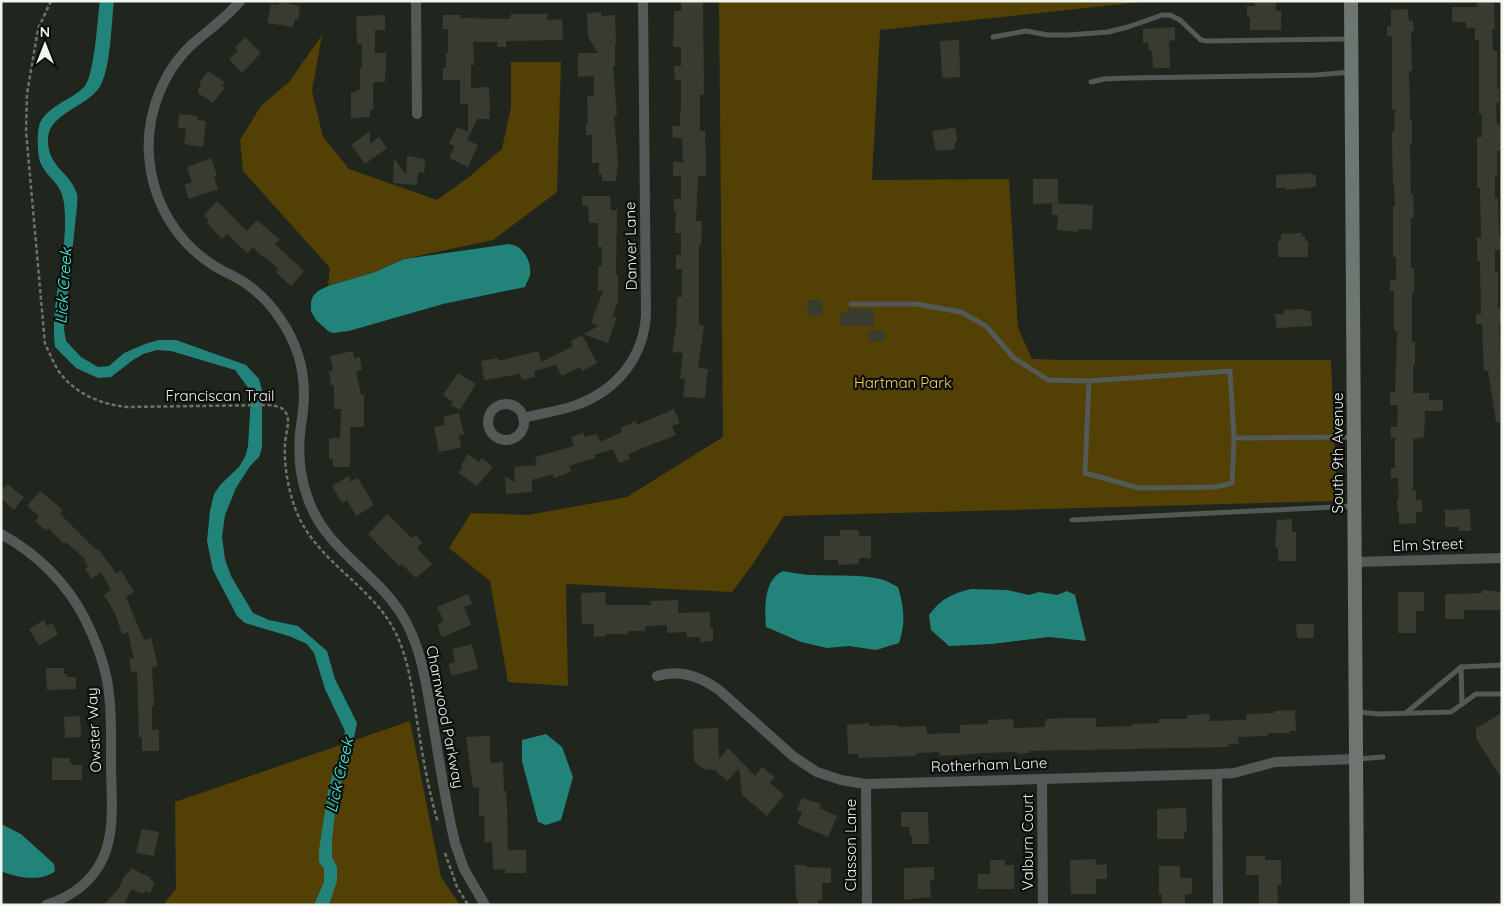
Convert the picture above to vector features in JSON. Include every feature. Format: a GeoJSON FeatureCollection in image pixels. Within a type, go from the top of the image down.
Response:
{"type":"FeatureCollection","features":[{"type":"Feature","properties":{"kind":"street","name":"Charnwood Parkway"},"geometry":{"type":"LineString","coordinates":[[240,1],[228,15],[187,49],[174,66],[162,87],[154,109],[150,132],[150,162],[154,184],[168,219],[188,245],[206,261],[236,277],[260,295],[281,319],[291,337],[301,366],[304,386],[304,409],[299,452],[300,468],[307,496],[320,524],[332,542],[389,596],[404,619],[416,645],[425,675],[455,843],[464,869],[485,905]]}},
{"type":"Feature","properties":{"kind":"street"},"geometry":{"type":"LineString","coordinates":[[416,1],[416,114]]}},
{"type":"Feature","properties":{"kind":"street","name":"Danver Lane"},"geometry":{"type":"LineString","coordinates":[[523,418],[579,404],[606,390],[616,382],[629,366],[643,338],[646,314],[643,1]]}},
{"type":"Feature","properties":{"kind":"street","name":"South 9th Avenue"},"geometry":{"type":"LineString","coordinates":[[1351,1],[1357,905]]}},
{"type":"Feature","properties":{"kind":"street","name":"Owster Way"},"geometry":{"type":"LineString","coordinates":[[1,534],[31,553],[74,599],[95,640],[109,689],[112,820],[109,842],[103,859],[90,878],[68,897],[46,905]]}},
{"type":"Feature","properties":{"kind":"street","name":"Elm Street"},"geometry":{"type":"LineString","coordinates":[[1355,562],[1502,558]]}},
{"type":"Feature","properties":{"kind":"street","name":"Rotherham Lane"},"geometry":{"type":"LineString","coordinates":[[657,676],[682,673],[705,680],[719,690],[794,757],[817,772],[841,780],[866,784],[1217,774],[1234,773],[1275,762],[1356,760]]}},
{"type":"Feature","properties":{"kind":"street"},"geometry":{"type":"LineString","coordinates":[[1217,774],[1218,905]]}},
{"type":"Feature","properties":{"kind":"street","name":"Valburn Court"},"geometry":{"type":"LineString","coordinates":[[1042,779],[1043,905]]}},
{"type":"Feature","properties":{"kind":"street","name":"Classon Lane"},"geometry":{"type":"LineString","coordinates":[[866,784],[867,905]]}},
{"type":"Feature","properties":{"kind":"lane"},"geometry":{"type":"LineString","coordinates":[[993,37],[1026,31],[1048,35],[1108,32],[1162,15],[1170,15],[1180,20],[1201,40],[1206,41],[1351,39]]}},
{"type":"Feature","properties":{"kind":"lane"},"geometry":{"type":"LineString","coordinates":[[1091,82],[1104,79],[1128,78],[1351,72]]}},
{"type":"Feature","properties":{"kind":"lane"},"geometry":{"type":"LineString","coordinates":[[851,304],[916,304],[961,312],[986,326],[1014,358],[1048,380],[1089,381],[1230,372],[1234,438],[1232,483],[1216,487],[1139,488],[1085,473],[1089,381]]}},
{"type":"Feature","properties":{"kind":"lane"},"geometry":{"type":"LineString","coordinates":[[1234,438],[1354,437]]}},
{"type":"Feature","properties":{"kind":"lane"},"geometry":{"type":"LineString","coordinates":[[1072,520],[1354,506]]}},
{"type":"Feature","properties":{"kind":"lane"},"geometry":{"type":"LineString","coordinates":[[1406,713],[1461,667],[1502,665]]}},
{"type":"Feature","properties":{"kind":"lane"},"geometry":{"type":"LineString","coordinates":[[1461,667],[1462,704]]}},
{"type":"Feature","properties":{"kind":"lane"},"geometry":{"type":"LineString","coordinates":[[1356,712],[1380,714],[1451,712],[1476,694],[1502,694]]}},
{"type":"Feature","properties":{"kind":"lane"},"geometry":{"type":"LineString","coordinates":[[1356,760],[1383,757]]}},
{"type":"Feature","properties":{"kind":"path","name":"Franciscan Trail"},"geometry":{"type":"LineString","coordinates":[[51,1],[38,29],[27,94],[26,131],[45,344],[59,372],[73,386],[97,401],[112,406],[128,408],[268,405],[278,406],[283,409],[288,417],[285,446],[287,475],[296,511],[308,533],[322,552],[372,599],[389,622],[402,649],[438,823]]}},
{"type":"Feature","properties":{"kind":"path"},"geometry":{"type":"LineString","coordinates":[[445,852],[457,887],[468,905]]}},
{"type":"Feature","properties":{"kind":"green space","name":"Hartman Park"},"geometry":{"type":"Polygon","coordinates":[[[719,1],[1150,1],[880,30],[872,180],[1009,179],[1018,328],[1032,359],[1331,360],[1337,501],[784,516],[753,564],[732,592],[566,584],[568,686],[508,682],[490,581],[449,548],[471,513],[528,515],[627,497],[723,437],[719,1]]]}},
{"type":"Feature","properties":{"kind":"green space"},"geometry":{"type":"Polygon","coordinates":[[[322,35],[312,91],[323,137],[349,169],[437,200],[469,177],[502,149],[511,107],[511,62],[561,62],[557,192],[493,240],[404,259],[375,272],[328,286],[330,268],[243,171],[240,140],[261,106],[289,82],[322,35]]]}},
{"type":"Feature","properties":{"kind":"green space"},"geometry":{"type":"Polygon","coordinates":[[[410,721],[441,877],[460,905],[163,905],[176,889],[175,802],[410,721]]]}},
{"type":"Feature","properties":{"kind":"water","name":"Lick Creek"},"geometry":{"type":"Polygon","coordinates":[[[100,1],[114,1],[110,46],[103,80],[93,95],[67,112],[53,125],[49,132],[48,142],[52,158],[74,187],[77,196],[64,329],[66,341],[81,357],[98,367],[109,366],[124,353],[145,344],[159,340],[176,340],[246,365],[259,379],[262,390],[262,448],[259,457],[250,466],[236,488],[225,515],[222,537],[225,559],[231,576],[253,613],[269,620],[298,626],[327,651],[335,679],[357,723],[349,761],[337,794],[332,857],[337,867],[337,881],[329,905],[314,905],[324,882],[324,869],[319,862],[319,850],[329,785],[341,752],[345,731],[325,689],[314,653],[307,644],[289,636],[245,623],[237,616],[213,570],[207,541],[214,494],[221,484],[239,467],[245,457],[248,446],[251,398],[249,389],[235,370],[171,351],[157,350],[143,354],[111,377],[98,378],[76,368],[55,347],[55,312],[64,239],[64,203],[60,190],[41,164],[38,151],[38,130],[46,114],[79,92],[88,81],[93,59],[100,1]]]}},
{"type":"Feature","properties":{"kind":"water"},"geometry":{"type":"Polygon","coordinates":[[[509,244],[518,247],[526,255],[530,265],[530,275],[525,287],[443,304],[349,331],[333,333],[316,320],[311,311],[313,296],[318,291],[328,286],[375,272],[404,259],[509,244]]]}},
{"type":"Feature","properties":{"kind":"water"},"geometry":{"type":"Polygon","coordinates":[[[783,571],[807,575],[868,577],[884,580],[898,587],[903,615],[903,628],[899,643],[876,650],[849,646],[827,648],[801,642],[766,627],[766,604],[769,588],[776,575],[783,571]]]}},
{"type":"Feature","properties":{"kind":"water"},"geometry":{"type":"Polygon","coordinates":[[[971,589],[1007,590],[1029,595],[1039,592],[1057,595],[1067,591],[1075,595],[1086,641],[1049,637],[992,644],[949,646],[931,630],[929,615],[938,604],[948,597],[971,589]]]}},
{"type":"Feature","properties":{"kind":"water"},"geometry":{"type":"Polygon","coordinates":[[[546,734],[562,747],[573,777],[561,820],[546,825],[538,822],[522,761],[522,740],[546,734]]]}},
{"type":"Feature","properties":{"kind":"water"},"geometry":{"type":"Polygon","coordinates":[[[1,824],[21,834],[54,864],[55,871],[43,877],[29,878],[14,876],[1,871],[1,824]]]}},
{"type":"Feature","properties":{"kind":"building"},"geometry":{"type":"Polygon","coordinates":[[[681,1],[703,1],[704,95],[700,95],[700,131],[705,131],[706,175],[698,176],[696,221],[702,221],[701,245],[699,245],[699,325],[704,326],[698,368],[708,369],[705,398],[683,397],[685,379],[680,378],[683,353],[672,352],[676,328],[677,297],[682,297],[682,269],[676,269],[676,255],[681,255],[681,233],[675,233],[676,211],[674,211],[674,199],[681,199],[681,176],[673,176],[673,162],[683,162],[682,138],[673,138],[672,126],[680,126],[681,80],[675,80],[674,66],[681,66],[681,47],[673,47],[674,11],[681,11],[681,1]]]}},
{"type":"Feature","properties":{"kind":"building"},"geometry":{"type":"Polygon","coordinates":[[[1255,1],[1276,1],[1276,11],[1281,11],[1281,30],[1250,30],[1250,17],[1247,17],[1247,6],[1255,6],[1255,1]]]}},
{"type":"Feature","properties":{"kind":"building"},"geometry":{"type":"Polygon","coordinates":[[[1477,1],[1494,1],[1495,29],[1492,29],[1493,51],[1497,51],[1499,103],[1496,103],[1497,125],[1500,125],[1500,151],[1497,151],[1495,198],[1498,198],[1501,250],[1495,250],[1495,272],[1498,272],[1498,309],[1502,309],[1502,323],[1499,323],[1502,422],[1496,422],[1488,371],[1484,371],[1482,324],[1476,324],[1476,314],[1481,314],[1480,261],[1477,261],[1477,238],[1481,238],[1480,188],[1477,188],[1477,137],[1482,137],[1482,114],[1479,114],[1479,40],[1475,40],[1475,28],[1466,28],[1466,22],[1452,22],[1452,7],[1477,7],[1477,1]]]}},
{"type":"Feature","properties":{"kind":"building"},"geometry":{"type":"Polygon","coordinates":[[[279,2],[300,6],[298,20],[295,19],[293,27],[267,23],[271,4],[279,5],[279,2]]]}},
{"type":"Feature","properties":{"kind":"building"},"geometry":{"type":"Polygon","coordinates":[[[1408,9],[1409,21],[1413,21],[1414,31],[1411,31],[1412,71],[1409,71],[1410,120],[1412,120],[1412,144],[1410,144],[1411,194],[1413,194],[1414,218],[1411,218],[1411,268],[1414,268],[1412,342],[1415,342],[1413,393],[1429,393],[1429,400],[1443,400],[1443,411],[1425,411],[1424,437],[1413,439],[1413,490],[1416,490],[1416,500],[1422,500],[1422,512],[1416,512],[1416,523],[1399,524],[1399,511],[1397,511],[1397,499],[1399,499],[1398,478],[1391,478],[1391,468],[1395,468],[1395,438],[1391,438],[1391,427],[1397,427],[1398,405],[1390,405],[1390,392],[1395,392],[1397,331],[1394,331],[1394,291],[1390,291],[1390,281],[1396,279],[1396,257],[1393,257],[1393,206],[1395,206],[1392,144],[1395,110],[1392,110],[1392,36],[1387,36],[1387,26],[1391,26],[1391,10],[1408,9]]]}},
{"type":"Feature","properties":{"kind":"building"},"geometry":{"type":"Polygon","coordinates":[[[601,12],[601,16],[615,15],[616,44],[615,66],[613,66],[617,116],[614,116],[618,161],[616,181],[602,181],[602,174],[599,174],[599,163],[592,163],[592,135],[586,135],[586,123],[588,123],[587,96],[594,96],[594,76],[578,77],[578,53],[598,53],[588,37],[587,13],[601,12]]]}},
{"type":"Feature","properties":{"kind":"building"},"geometry":{"type":"Polygon","coordinates":[[[511,14],[547,14],[547,20],[562,19],[563,40],[506,41],[506,47],[497,47],[497,42],[473,42],[474,65],[471,65],[471,88],[489,87],[490,119],[477,119],[467,140],[478,145],[468,167],[449,158],[455,146],[449,144],[457,127],[468,132],[468,104],[460,104],[460,80],[443,80],[443,68],[446,68],[446,53],[448,53],[448,29],[443,29],[443,15],[461,15],[461,18],[510,19],[511,14]]]}},
{"type":"Feature","properties":{"kind":"building"},"geometry":{"type":"Polygon","coordinates":[[[385,15],[385,30],[375,30],[375,53],[386,53],[385,82],[373,82],[373,110],[370,110],[370,117],[351,118],[351,92],[360,90],[360,68],[362,68],[362,44],[357,44],[356,16],[385,15]]]}},
{"type":"Feature","properties":{"kind":"building"},"geometry":{"type":"Polygon","coordinates":[[[1175,27],[1175,40],[1169,41],[1170,68],[1153,68],[1152,51],[1149,51],[1148,42],[1143,43],[1143,29],[1175,27]]]}},
{"type":"Feature","properties":{"kind":"building"},"geometry":{"type":"Polygon","coordinates":[[[245,37],[261,53],[242,73],[229,59],[238,51],[235,48],[245,37]]]}},
{"type":"Feature","properties":{"kind":"building"},"geometry":{"type":"Polygon","coordinates":[[[959,40],[960,77],[942,78],[940,41],[959,40]]]}},
{"type":"Feature","properties":{"kind":"building"},"geometry":{"type":"Polygon","coordinates":[[[208,71],[225,82],[222,85],[225,87],[213,103],[198,93],[201,85],[199,84],[208,71]]]}},
{"type":"Feature","properties":{"kind":"building"},"geometry":{"type":"Polygon","coordinates":[[[179,114],[198,116],[197,120],[206,121],[203,147],[184,144],[186,129],[178,128],[179,114]]]}},
{"type":"Feature","properties":{"kind":"building"},"geometry":{"type":"Polygon","coordinates":[[[956,129],[957,142],[955,142],[955,149],[936,151],[932,131],[956,129]]]}},
{"type":"Feature","properties":{"kind":"building"},"geometry":{"type":"Polygon","coordinates":[[[370,131],[370,144],[379,137],[387,148],[365,164],[351,145],[370,131]]]}},
{"type":"Feature","properties":{"kind":"building"},"geometry":{"type":"Polygon","coordinates":[[[407,156],[425,159],[424,173],[418,172],[417,185],[393,183],[394,158],[406,175],[407,156]]]}},
{"type":"Feature","properties":{"kind":"building"},"geometry":{"type":"Polygon","coordinates":[[[211,158],[217,176],[214,177],[218,189],[189,199],[184,185],[192,182],[187,167],[211,158]]]}},
{"type":"Feature","properties":{"kind":"building"},"geometry":{"type":"Polygon","coordinates":[[[1311,173],[1311,175],[1316,175],[1316,187],[1286,190],[1286,188],[1276,188],[1276,175],[1311,173]]]}},
{"type":"Feature","properties":{"kind":"building"},"geometry":{"type":"Polygon","coordinates":[[[1033,179],[1058,179],[1058,203],[1033,204],[1033,179]]]}},
{"type":"Feature","properties":{"kind":"building"},"geometry":{"type":"Polygon","coordinates":[[[582,196],[610,196],[611,210],[617,210],[616,275],[618,275],[618,301],[612,318],[617,316],[608,343],[583,334],[599,326],[591,323],[603,291],[598,291],[598,266],[602,266],[602,247],[598,247],[598,223],[589,223],[588,206],[582,206],[582,196]]]}},
{"type":"Feature","properties":{"kind":"building"},"geometry":{"type":"Polygon","coordinates":[[[217,201],[247,231],[257,220],[280,240],[275,244],[304,271],[291,286],[276,272],[278,269],[253,247],[247,253],[227,234],[222,239],[207,223],[209,221],[204,215],[217,201]]]}},
{"type":"Feature","properties":{"kind":"building"},"geometry":{"type":"Polygon","coordinates":[[[1052,203],[1093,205],[1092,230],[1079,229],[1078,232],[1057,230],[1058,215],[1052,215],[1052,203]]]}},
{"type":"Feature","properties":{"kind":"building"},"geometry":{"type":"Polygon","coordinates":[[[1302,233],[1302,236],[1305,236],[1305,241],[1308,241],[1308,257],[1278,257],[1278,241],[1281,241],[1281,234],[1302,233]]]}},
{"type":"Feature","properties":{"kind":"building"},"geometry":{"type":"Polygon","coordinates":[[[808,300],[821,300],[823,316],[807,315],[808,300]]]}},
{"type":"Feature","properties":{"kind":"building"},"geometry":{"type":"Polygon","coordinates":[[[848,309],[873,309],[874,326],[840,326],[840,313],[847,313],[848,309]]]}},
{"type":"Feature","properties":{"kind":"building"},"geometry":{"type":"Polygon","coordinates":[[[1305,309],[1305,311],[1311,311],[1312,326],[1276,327],[1275,314],[1284,314],[1284,310],[1305,309]]]}},
{"type":"Feature","properties":{"kind":"building"},"geometry":{"type":"Polygon","coordinates":[[[868,331],[884,331],[885,341],[869,341],[868,331]]]}},
{"type":"Feature","properties":{"kind":"building"},"geometry":{"type":"Polygon","coordinates":[[[582,335],[597,363],[582,371],[580,367],[562,376],[556,365],[534,371],[535,377],[522,380],[520,374],[484,380],[481,361],[498,358],[499,361],[538,351],[541,362],[573,346],[571,341],[582,335]]]}},
{"type":"Feature","properties":{"kind":"building"},"geometry":{"type":"Polygon","coordinates":[[[353,351],[354,358],[360,357],[362,370],[356,371],[361,395],[364,395],[364,427],[350,427],[350,467],[333,467],[333,459],[329,459],[329,438],[340,438],[341,409],[334,409],[334,385],[331,385],[329,371],[333,370],[330,356],[353,351]]]}},
{"type":"Feature","properties":{"kind":"building"},"geometry":{"type":"Polygon","coordinates":[[[458,373],[476,384],[460,410],[451,405],[453,402],[443,395],[458,373]]]}},
{"type":"Feature","properties":{"kind":"building"},"geometry":{"type":"Polygon","coordinates":[[[674,409],[680,423],[672,426],[676,435],[628,454],[630,459],[619,463],[613,449],[594,455],[595,458],[569,466],[571,472],[554,478],[553,474],[532,480],[532,492],[506,494],[505,476],[515,483],[514,467],[537,465],[535,457],[574,446],[571,437],[583,433],[585,437],[597,434],[600,442],[622,432],[620,428],[636,421],[637,425],[674,409]]]}},
{"type":"Feature","properties":{"kind":"building"},"geometry":{"type":"Polygon","coordinates":[[[459,413],[464,434],[459,435],[461,448],[439,452],[434,427],[445,425],[443,417],[459,413]]]}},
{"type":"Feature","properties":{"kind":"building"},"geometry":{"type":"Polygon","coordinates":[[[468,454],[479,462],[482,458],[493,467],[477,486],[458,473],[468,454]]]}},
{"type":"Feature","properties":{"kind":"building"},"geometry":{"type":"Polygon","coordinates":[[[350,475],[350,482],[358,478],[374,505],[356,516],[347,500],[342,503],[332,486],[350,475]]]}},
{"type":"Feature","properties":{"kind":"building"},"geometry":{"type":"Polygon","coordinates":[[[7,484],[24,497],[14,510],[1,498],[1,491],[7,484]]]}},
{"type":"Feature","properties":{"kind":"building"},"geometry":{"type":"Polygon","coordinates":[[[40,491],[63,510],[60,514],[96,550],[98,549],[116,573],[121,570],[134,592],[126,597],[144,640],[151,638],[158,666],[152,668],[154,706],[152,706],[152,730],[159,730],[159,751],[142,751],[142,737],[139,737],[137,671],[132,673],[129,659],[134,658],[128,632],[122,634],[115,613],[104,595],[111,590],[101,572],[92,579],[85,569],[88,566],[84,561],[86,560],[66,542],[64,544],[48,528],[46,531],[35,521],[39,516],[27,506],[40,491]]]}},
{"type":"Feature","properties":{"kind":"building"},"geometry":{"type":"Polygon","coordinates":[[[1470,509],[1471,531],[1459,531],[1459,527],[1445,527],[1445,510],[1470,509]]]}},
{"type":"Feature","properties":{"kind":"building"},"geometry":{"type":"Polygon","coordinates":[[[387,514],[412,538],[416,535],[422,543],[417,548],[432,564],[416,578],[402,564],[399,566],[368,534],[387,514]]]}},
{"type":"Feature","properties":{"kind":"building"},"geometry":{"type":"Polygon","coordinates":[[[1292,519],[1292,532],[1296,532],[1296,561],[1278,561],[1278,547],[1275,547],[1277,520],[1292,519]]]}},
{"type":"Feature","properties":{"kind":"building"},"geometry":{"type":"Polygon","coordinates":[[[840,530],[859,530],[859,536],[871,536],[871,558],[859,558],[859,564],[838,565],[838,560],[824,560],[824,536],[840,536],[840,530]]]}},
{"type":"Feature","properties":{"kind":"building"},"geometry":{"type":"Polygon","coordinates":[[[1482,590],[1502,592],[1502,610],[1464,610],[1464,619],[1445,619],[1445,594],[1482,593],[1482,590]]]}},
{"type":"Feature","properties":{"kind":"building"},"geometry":{"type":"Polygon","coordinates":[[[605,592],[606,605],[651,605],[650,601],[678,600],[678,613],[710,612],[710,628],[713,628],[713,641],[700,642],[700,637],[687,637],[686,632],[667,633],[667,625],[645,626],[645,631],[628,631],[628,634],[606,634],[606,636],[594,637],[594,624],[582,624],[581,593],[605,592]]]}},
{"type":"Feature","properties":{"kind":"building"},"geometry":{"type":"Polygon","coordinates":[[[1398,592],[1424,592],[1424,611],[1416,611],[1416,633],[1398,633],[1398,592]]]}},
{"type":"Feature","properties":{"kind":"building"},"geometry":{"type":"Polygon","coordinates":[[[468,594],[472,604],[464,607],[471,625],[442,637],[437,625],[444,621],[437,607],[468,594]]]}},
{"type":"Feature","properties":{"kind":"building"},"geometry":{"type":"Polygon","coordinates":[[[44,620],[47,626],[52,623],[58,634],[39,646],[29,629],[44,620]]]}},
{"type":"Feature","properties":{"kind":"building"},"geometry":{"type":"Polygon","coordinates":[[[1296,624],[1314,624],[1314,638],[1297,638],[1296,624]]]}},
{"type":"Feature","properties":{"kind":"building"},"geometry":{"type":"Polygon","coordinates":[[[472,644],[478,669],[452,676],[448,664],[455,662],[452,649],[472,644]]]}},
{"type":"Feature","properties":{"kind":"building"},"geometry":{"type":"Polygon","coordinates":[[[46,668],[64,668],[64,674],[67,674],[67,677],[76,677],[76,689],[47,690],[46,668]]]}},
{"type":"Feature","properties":{"kind":"building"},"geometry":{"type":"Polygon","coordinates":[[[1295,710],[1296,731],[1289,731],[1290,733],[1268,733],[1268,736],[1238,737],[1239,744],[1228,744],[1229,747],[1029,751],[1029,753],[1017,754],[1017,752],[940,756],[939,752],[916,753],[916,756],[858,758],[858,754],[848,754],[847,725],[869,723],[869,726],[926,726],[927,734],[960,733],[960,725],[988,724],[988,720],[1013,719],[1014,728],[1045,727],[1046,719],[1069,718],[1096,718],[1096,727],[1132,726],[1132,724],[1159,723],[1159,719],[1187,719],[1187,715],[1210,714],[1210,721],[1246,720],[1246,714],[1295,710]]]}},
{"type":"Feature","properties":{"kind":"building"},"geometry":{"type":"Polygon","coordinates":[[[1502,713],[1502,779],[1476,738],[1476,728],[1502,713]]]}},
{"type":"Feature","properties":{"kind":"building"},"geometry":{"type":"Polygon","coordinates":[[[80,716],[81,737],[65,738],[64,717],[80,716]]]}},
{"type":"Feature","properties":{"kind":"building"},"geometry":{"type":"Polygon","coordinates":[[[718,728],[719,759],[728,748],[755,776],[762,767],[775,777],[770,783],[784,795],[767,816],[742,795],[739,768],[727,781],[715,770],[703,769],[694,761],[693,729],[718,728]]]}},
{"type":"Feature","properties":{"kind":"building"},"geometry":{"type":"Polygon","coordinates":[[[490,736],[490,763],[503,762],[504,791],[506,791],[507,805],[508,850],[526,850],[526,873],[505,873],[505,869],[493,870],[492,842],[485,842],[484,816],[479,816],[479,787],[473,788],[466,737],[490,736]]]}},
{"type":"Feature","properties":{"kind":"building"},"geometry":{"type":"Polygon","coordinates":[[[52,758],[70,758],[72,765],[82,765],[82,780],[52,780],[52,758]]]}},
{"type":"Feature","properties":{"kind":"building"},"geometry":{"type":"Polygon","coordinates":[[[802,798],[821,804],[819,808],[837,816],[828,837],[797,824],[802,812],[797,810],[802,798]]]}},
{"type":"Feature","properties":{"kind":"building"},"geometry":{"type":"Polygon","coordinates":[[[1186,808],[1187,832],[1184,832],[1184,839],[1157,839],[1157,809],[1186,808]]]}},
{"type":"Feature","properties":{"kind":"building"},"geometry":{"type":"Polygon","coordinates":[[[901,812],[928,812],[929,844],[912,844],[909,827],[901,827],[901,812]]]}},
{"type":"Feature","properties":{"kind":"building"},"geometry":{"type":"Polygon","coordinates":[[[142,829],[159,832],[154,856],[136,853],[142,829]]]}},
{"type":"Feature","properties":{"kind":"building"},"geometry":{"type":"Polygon","coordinates":[[[1246,856],[1265,856],[1265,860],[1281,860],[1281,885],[1277,885],[1278,905],[1259,905],[1259,875],[1246,875],[1246,856]]]}},
{"type":"Feature","properties":{"kind":"building"},"geometry":{"type":"Polygon","coordinates":[[[1096,859],[1096,865],[1107,864],[1107,879],[1096,879],[1096,894],[1071,894],[1070,860],[1096,859]]]}},
{"type":"Feature","properties":{"kind":"building"},"geometry":{"type":"Polygon","coordinates":[[[990,860],[1005,860],[1005,865],[1014,865],[1014,889],[978,889],[978,874],[990,874],[990,860]]]}},
{"type":"Feature","properties":{"kind":"building"},"geometry":{"type":"Polygon","coordinates":[[[795,865],[831,868],[831,883],[822,883],[822,900],[818,900],[818,905],[798,905],[798,900],[796,899],[795,865]]]}},
{"type":"Feature","properties":{"kind":"building"},"geometry":{"type":"Polygon","coordinates":[[[1159,866],[1180,866],[1180,878],[1192,878],[1192,894],[1185,894],[1185,905],[1162,905],[1162,894],[1159,894],[1159,866]]]}},
{"type":"Feature","properties":{"kind":"building"},"geometry":{"type":"Polygon","coordinates":[[[934,867],[934,880],[930,880],[931,897],[904,900],[904,868],[934,867]]]}},
{"type":"Feature","properties":{"kind":"building"},"geometry":{"type":"Polygon","coordinates":[[[131,868],[155,882],[150,893],[145,891],[143,894],[131,889],[124,905],[104,905],[119,888],[126,873],[128,874],[131,868]]]}}]}
